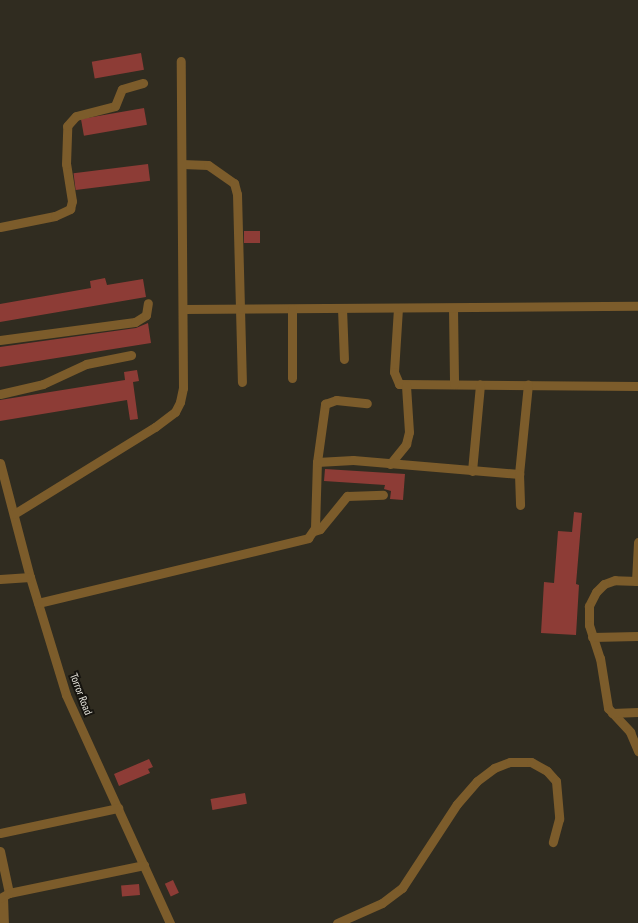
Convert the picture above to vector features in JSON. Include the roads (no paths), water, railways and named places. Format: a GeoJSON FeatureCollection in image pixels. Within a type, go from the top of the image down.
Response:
{"type":"FeatureCollection","features":[{"type":"Feature","properties":{"kind":"street"},"geometry":{"type":"LineString","coordinates":[[14,514],[155,427],[175,412],[183,388],[181,61]]}},
{"type":"Feature","properties":{"kind":"street"},"geometry":{"type":"LineString","coordinates":[[0,227],[55,216],[70,209],[72,201],[66,164],[67,126],[76,116],[115,106],[122,89],[143,83]]}},
{"type":"Feature","properties":{"kind":"street"},"geometry":{"type":"LineString","coordinates":[[182,164],[208,165],[234,183],[237,194],[242,309],[242,382]]}},
{"type":"Feature","properties":{"kind":"street"},"geometry":{"type":"LineString","coordinates":[[0,340],[135,322],[146,315],[148,303]]}},
{"type":"Feature","properties":{"kind":"street"},"geometry":{"type":"LineString","coordinates":[[183,310],[638,306]]}},
{"type":"Feature","properties":{"kind":"street"},"geometry":{"type":"LineString","coordinates":[[342,308],[344,359]]}},
{"type":"Feature","properties":{"kind":"street"},"geometry":{"type":"LineString","coordinates":[[398,308],[395,378],[399,384],[638,386]]}},
{"type":"Feature","properties":{"kind":"street"},"geometry":{"type":"LineString","coordinates":[[453,308],[454,384]]}},
{"type":"Feature","properties":{"kind":"street"},"geometry":{"type":"LineString","coordinates":[[292,309],[292,378]]}},
{"type":"Feature","properties":{"kind":"street"},"geometry":{"type":"LineString","coordinates":[[0,394],[43,384],[86,364],[131,355]]}},
{"type":"Feature","properties":{"kind":"street"},"geometry":{"type":"LineString","coordinates":[[472,471],[480,384]]}},
{"type":"Feature","properties":{"kind":"street"},"geometry":{"type":"LineString","coordinates":[[520,505],[519,474],[528,384]]}},
{"type":"Feature","properties":{"kind":"street"},"geometry":{"type":"LineString","coordinates":[[390,464],[406,444],[409,432],[406,385]]}},
{"type":"Feature","properties":{"kind":"street"},"geometry":{"type":"LineString","coordinates":[[314,531],[317,462],[325,404],[336,400],[367,402]]}},
{"type":"Feature","properties":{"kind":"street"},"geometry":{"type":"LineString","coordinates":[[317,462],[353,460],[519,474]]}},
{"type":"Feature","properties":{"kind":"street","name":"Torror Road"},"geometry":{"type":"LineString","coordinates":[[0,463],[3,488],[14,514],[30,577],[66,695],[170,923]]}},
{"type":"Feature","properties":{"kind":"street"},"geometry":{"type":"LineString","coordinates":[[38,603],[300,541],[308,538],[314,531],[320,529],[347,496],[383,495]]}},
{"type":"Feature","properties":{"kind":"street"},"geometry":{"type":"LineString","coordinates":[[638,542],[637,581],[615,580],[604,584],[596,592],[589,606],[589,625],[600,658],[606,701],[612,713],[630,732],[638,751]]}},
{"type":"Feature","properties":{"kind":"street"},"geometry":{"type":"LineString","coordinates":[[0,579],[30,577]]}},
{"type":"Feature","properties":{"kind":"street"},"geometry":{"type":"LineString","coordinates":[[592,637],[638,636]]}},
{"type":"Feature","properties":{"kind":"street"},"geometry":{"type":"LineString","coordinates":[[612,713],[638,712]]}},
{"type":"Feature","properties":{"kind":"street"},"geometry":{"type":"LineString","coordinates":[[337,923],[382,903],[402,888],[457,804],[477,781],[494,768],[510,762],[530,762],[547,771],[556,781],[559,819],[553,842]]}},
{"type":"Feature","properties":{"kind":"street"},"geometry":{"type":"LineString","coordinates":[[0,833],[118,808]]}},
{"type":"Feature","properties":{"kind":"street"},"geometry":{"type":"LineString","coordinates":[[0,851],[4,896],[4,923]]}},
{"type":"Feature","properties":{"kind":"street"},"geometry":{"type":"LineString","coordinates":[[4,896],[144,865]]}}]}
